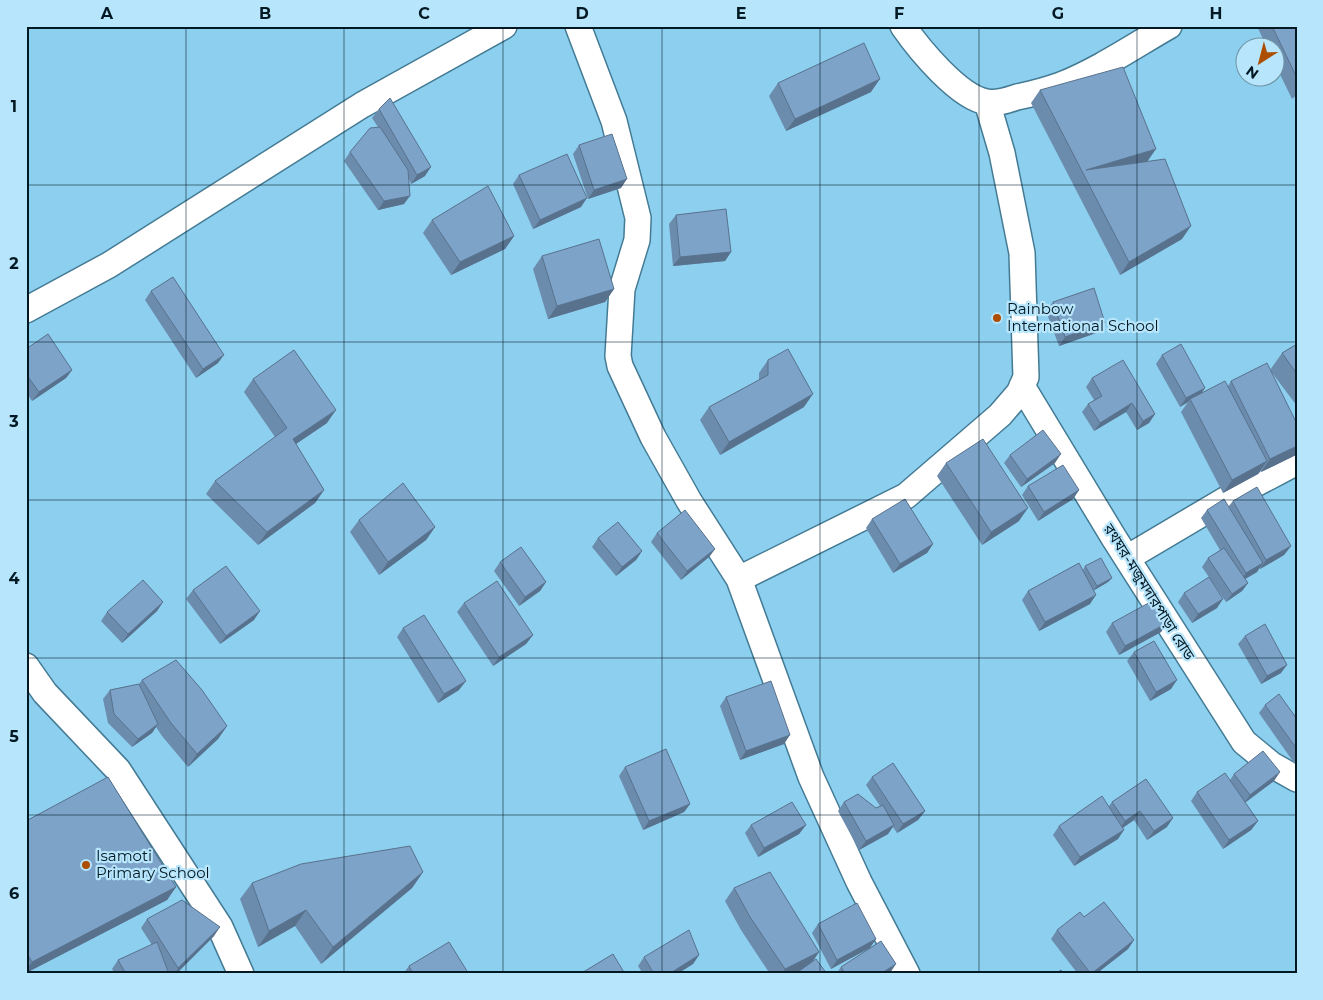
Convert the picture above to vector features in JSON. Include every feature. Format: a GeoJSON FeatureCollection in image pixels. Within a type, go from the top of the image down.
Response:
{"type":"FeatureCollection","features":[{"type":"Feature","properties":{"kind":"street"},"geometry":{"type":"LineString","coordinates":[[26,310],[108,265],[362,105],[504,26]]}},
{"type":"Feature","properties":{"kind":"street"},"geometry":{"type":"LineString","coordinates":[[578,26],[614,121],[638,218],[637,240],[622,290],[618,356],[620,366],[654,438],[689,501],[739,579],[811,777],[859,882],[907,974]]}},
{"type":"Feature","properties":{"kind":"street"},"geometry":{"type":"LineString","coordinates":[[903,26],[956,86],[968,95],[987,102],[1002,101],[1062,85],[1169,26]]}},
{"type":"Feature","properties":{"kind":"street"},"geometry":{"type":"LineString","coordinates":[[739,579],[906,496],[1000,416],[1019,393],[1026,377],[1022,253],[1002,153],[987,102]]}},
{"type":"Feature","properties":{"kind":"street","name":"রথঘর-মজুমদারপাড়া রোড"},"geometry":{"type":"LineString","coordinates":[[1022,386],[1127,558],[1244,742],[1272,765],[1297,779]]}},
{"type":"Feature","properties":{"kind":"street"},"geometry":{"type":"LineString","coordinates":[[1127,558],[1225,500],[1297,462]]}},
{"type":"Feature","properties":{"kind":"street"},"geometry":{"type":"LineString","coordinates":[[26,666],[45,693],[118,770],[220,927],[241,974]]}},
{"type":"Feature","properties":{"kind":"shaded area"},"geometry":{"type":"Polygon","coordinates":[[[26,26],[1297,26],[1297,974],[26,974],[26,26]]]}},
{"type":"Feature","properties":{"kind":"building"},"geometry":{"type":"Polygon","coordinates":[[[1272,26],[1297,26],[1297,78],[1286,55],[1286,38],[1278,38],[1272,26]]]}},
{"type":"Feature","properties":{"kind":"building"},"geometry":{"type":"Polygon","coordinates":[[[864,43],[880,79],[795,119],[778,83],[864,43]]]}},
{"type":"Feature","properties":{"kind":"building"},"geometry":{"type":"Polygon","coordinates":[[[1123,67],[1156,149],[1086,170],[1165,159],[1191,226],[1129,262],[1040,90],[1123,67]]]}},
{"type":"Feature","properties":{"kind":"building"},"geometry":{"type":"Polygon","coordinates":[[[390,98],[431,167],[417,175],[379,109],[390,98]]]}},
{"type":"Feature","properties":{"kind":"building"},"geometry":{"type":"Polygon","coordinates":[[[380,127],[408,170],[410,196],[384,201],[350,152],[370,128],[380,127]]]}},
{"type":"Feature","properties":{"kind":"building"},"geometry":{"type":"Polygon","coordinates":[[[612,134],[627,179],[594,190],[579,145],[612,134]]]}},
{"type":"Feature","properties":{"kind":"building"},"geometry":{"type":"Polygon","coordinates":[[[567,154],[587,198],[540,220],[519,175],[567,154]]]}},
{"type":"Feature","properties":{"kind":"building"},"geometry":{"type":"Polygon","coordinates":[[[488,186],[514,236],[460,262],[432,220],[488,186]]]}},
{"type":"Feature","properties":{"kind":"building"},"geometry":{"type":"Polygon","coordinates":[[[726,209],[731,252],[680,257],[676,215],[726,209]]]}},
{"type":"Feature","properties":{"kind":"building"},"geometry":{"type":"Polygon","coordinates":[[[599,239],[614,289],[557,306],[542,256],[599,239]]]}},
{"type":"Feature","properties":{"kind":"building"},"geometry":{"type":"Polygon","coordinates":[[[173,277],[224,355],[203,369],[151,291],[173,277]]]}},
{"type":"Feature","properties":{"kind":"building"},"geometry":{"type":"Polygon","coordinates":[[[1094,288],[1105,323],[1065,337],[1053,302],[1094,288]]]}},
{"type":"Feature","properties":{"kind":"building"},"geometry":{"type":"Polygon","coordinates":[[[48,334],[72,370],[39,392],[26,374],[26,349],[48,334]]]}},
{"type":"Feature","properties":{"kind":"building"},"geometry":{"type":"Polygon","coordinates":[[[1181,344],[1205,388],[1186,398],[1162,355],[1181,344]]]}},
{"type":"Feature","properties":{"kind":"building"},"geometry":{"type":"Polygon","coordinates":[[[1297,344],[1297,374],[1282,353],[1297,344]]]}},
{"type":"Feature","properties":{"kind":"building"},"geometry":{"type":"Polygon","coordinates":[[[788,349],[813,394],[729,442],[709,407],[768,375],[768,360],[788,349]]]}},
{"type":"Feature","properties":{"kind":"building"},"geometry":{"type":"Polygon","coordinates":[[[294,350],[336,410],[293,439],[324,490],[267,532],[215,481],[287,428],[253,379],[294,350]]]}},
{"type":"Feature","properties":{"kind":"building"},"geometry":{"type":"Polygon","coordinates":[[[1123,360],[1155,414],[1143,421],[1132,403],[1100,423],[1088,404],[1102,396],[1092,378],[1123,360]]]}},
{"type":"Feature","properties":{"kind":"building"},"geometry":{"type":"Polygon","coordinates":[[[1267,363],[1297,424],[1297,446],[1270,459],[1231,381],[1267,363]]]}},
{"type":"Feature","properties":{"kind":"building"},"geometry":{"type":"Polygon","coordinates":[[[1225,381],[1267,461],[1232,480],[1190,399],[1225,381]]]}},
{"type":"Feature","properties":{"kind":"building"},"geometry":{"type":"Polygon","coordinates":[[[1043,430],[1061,454],[1027,479],[1010,455],[1043,430]]]}},
{"type":"Feature","properties":{"kind":"building"},"geometry":{"type":"Polygon","coordinates":[[[983,439],[1028,508],[991,532],[946,463],[983,439]]]}},
{"type":"Feature","properties":{"kind":"building"},"geometry":{"type":"Polygon","coordinates":[[[1063,465],[1079,490],[1044,512],[1028,486],[1063,465]]]}},
{"type":"Feature","properties":{"kind":"building"},"geometry":{"type":"Polygon","coordinates":[[[403,483],[435,527],[388,562],[359,520],[403,483]]]}},
{"type":"Feature","properties":{"kind":"building"},"geometry":{"type":"Polygon","coordinates":[[[1257,487],[1291,546],[1266,560],[1233,501],[1257,487]]]}},
{"type":"Feature","properties":{"kind":"building"},"geometry":{"type":"Polygon","coordinates":[[[905,499],[933,544],[900,564],[872,519],[905,499]]]}},
{"type":"Feature","properties":{"kind":"building"},"geometry":{"type":"Polygon","coordinates":[[[1224,499],[1263,563],[1246,573],[1207,510],[1224,499]]]}},
{"type":"Feature","properties":{"kind":"building"},"geometry":{"type":"Polygon","coordinates":[[[685,510],[715,549],[687,571],[657,533],[685,510]]]}},
{"type":"Feature","properties":{"kind":"building"},"geometry":{"type":"Polygon","coordinates":[[[618,522],[642,551],[622,567],[598,538],[618,522]]]}},
{"type":"Feature","properties":{"kind":"building"},"geometry":{"type":"Polygon","coordinates":[[[521,547],[546,582],[525,597],[500,562],[521,547]]]}},
{"type":"Feature","properties":{"kind":"building"},"geometry":{"type":"Polygon","coordinates":[[[1224,548],[1248,583],[1232,594],[1208,558],[1224,548]]]}},
{"type":"Feature","properties":{"kind":"building"},"geometry":{"type":"Polygon","coordinates":[[[1101,558],[1112,578],[1097,586],[1085,566],[1101,558]]]}},
{"type":"Feature","properties":{"kind":"building"},"geometry":{"type":"Polygon","coordinates":[[[1079,563],[1096,595],[1045,622],[1028,591],[1079,563]]]}},
{"type":"Feature","properties":{"kind":"building"},"geometry":{"type":"Polygon","coordinates":[[[226,566],[260,611],[226,636],[193,590],[226,566]]]}},
{"type":"Feature","properties":{"kind":"building"},"geometry":{"type":"Polygon","coordinates":[[[1209,577],[1223,599],[1198,614],[1184,593],[1209,577]]]}},
{"type":"Feature","properties":{"kind":"building"},"geometry":{"type":"Polygon","coordinates":[[[143,580],[163,602],[128,634],[107,612],[143,580]]]}},
{"type":"Feature","properties":{"kind":"building"},"geometry":{"type":"Polygon","coordinates":[[[497,581],[533,635],[499,657],[464,603],[497,581]]]}},
{"type":"Feature","properties":{"kind":"building"},"geometry":{"type":"Polygon","coordinates":[[[1154,600],[1167,623],[1125,646],[1112,623],[1154,600]]]}},
{"type":"Feature","properties":{"kind":"building"},"geometry":{"type":"Polygon","coordinates":[[[424,615],[466,681],[444,694],[403,628],[424,615]]]}},
{"type":"Feature","properties":{"kind":"building"},"geometry":{"type":"Polygon","coordinates":[[[1265,624],[1287,665],[1267,676],[1245,636],[1265,624]]]}},
{"type":"Feature","properties":{"kind":"building"},"geometry":{"type":"Polygon","coordinates":[[[1154,641],[1177,680],[1156,692],[1134,652],[1154,641]]]}},
{"type":"Feature","properties":{"kind":"building"},"geometry":{"type":"Polygon","coordinates":[[[176,660],[202,690],[227,726],[197,754],[171,723],[142,680],[176,660]]]}},
{"type":"Feature","properties":{"kind":"building"},"geometry":{"type":"Polygon","coordinates":[[[771,681],[790,735],[746,751],[726,697],[771,681]]]}},
{"type":"Feature","properties":{"kind":"building"},"geometry":{"type":"Polygon","coordinates":[[[139,684],[158,724],[138,739],[114,714],[110,690],[139,684]]]}},
{"type":"Feature","properties":{"kind":"building"},"geometry":{"type":"Polygon","coordinates":[[[1279,694],[1297,719],[1297,749],[1265,705],[1279,694]]]}},
{"type":"Feature","properties":{"kind":"building"},"geometry":{"type":"Polygon","coordinates":[[[666,749],[690,804],[649,821],[625,767],[666,749]]]}},
{"type":"Feature","properties":{"kind":"building"},"geometry":{"type":"Polygon","coordinates":[[[1263,751],[1280,772],[1250,795],[1234,774],[1263,751]]]}},
{"type":"Feature","properties":{"kind":"building"},"geometry":{"type":"Polygon","coordinates":[[[893,763],[925,811],[903,824],[872,777],[893,763]]]}},
{"type":"Feature","properties":{"kind":"building"},"geometry":{"type":"Polygon","coordinates":[[[1225,773],[1258,821],[1229,840],[1197,792],[1225,773]]]}},
{"type":"Feature","properties":{"kind":"building","name":"Isamoti Primary School"},"geometry":{"type":"Polygon","coordinates":[[[108,777],[176,887],[32,962],[26,952],[26,821],[108,777]]]}},
{"type":"Feature","properties":{"kind":"building"},"geometry":{"type":"Polygon","coordinates":[[[1146,779],[1173,818],[1154,831],[1140,811],[1125,821],[1112,802],[1146,779]]]}},
{"type":"Feature","properties":{"kind":"building"},"geometry":{"type":"Polygon","coordinates":[[[858,794],[876,808],[883,805],[894,825],[866,841],[844,802],[858,794]]]}},
{"type":"Feature","properties":{"kind":"building"},"geometry":{"type":"Polygon","coordinates":[[[1102,796],[1124,830],[1080,857],[1059,826],[1102,796]]]}},
{"type":"Feature","properties":{"kind":"building"},"geometry":{"type":"Polygon","coordinates":[[[792,802],[806,825],[764,848],[751,825],[792,802]]]}},
{"type":"Feature","properties":{"kind":"building"},"geometry":{"type":"Polygon","coordinates":[[[410,846],[423,872],[333,947],[306,910],[269,931],[252,883],[301,864],[410,846]]]}},
{"type":"Feature","properties":{"kind":"building"},"geometry":{"type":"Polygon","coordinates":[[[770,872],[819,952],[785,969],[750,917],[734,888],[770,872]]]}},
{"type":"Feature","properties":{"kind":"building"},"geometry":{"type":"Polygon","coordinates":[[[182,900],[220,927],[178,968],[147,919],[182,900]]]}},
{"type":"Feature","properties":{"kind":"building"},"geometry":{"type":"Polygon","coordinates":[[[1104,902],[1134,940],[1091,974],[1057,930],[1080,912],[1084,917],[1104,902]]]}},
{"type":"Feature","properties":{"kind":"building"},"geometry":{"type":"Polygon","coordinates":[[[857,903],[876,939],[837,960],[818,924],[857,903]]]}},
{"type":"Feature","properties":{"kind":"building"},"geometry":{"type":"Polygon","coordinates":[[[689,930],[699,955],[669,974],[654,974],[644,957],[689,930]]]}},
{"type":"Feature","properties":{"kind":"building"},"geometry":{"type":"Polygon","coordinates":[[[881,941],[896,964],[880,974],[845,974],[841,967],[881,941]]]}},
{"type":"Feature","properties":{"kind":"building"},"geometry":{"type":"Polygon","coordinates":[[[157,942],[169,974],[126,974],[118,960],[157,942]]]}},
{"type":"Feature","properties":{"kind":"building"},"geometry":{"type":"Polygon","coordinates":[[[449,942],[467,971],[463,974],[413,974],[409,966],[449,942]]]}},
{"type":"Feature","properties":{"kind":"building"},"geometry":{"type":"Polygon","coordinates":[[[613,954],[625,974],[580,974],[613,954]]]}},
{"type":"Feature","properties":{"kind":"building"},"geometry":{"type":"Polygon","coordinates":[[[816,959],[827,974],[795,974],[816,959]]]}},
{"type":"Feature","properties":{"kind":"building"},"geometry":{"type":"Polygon","coordinates":[[[1061,970],[1063,974],[1055,974],[1061,970]]]}},
{"type":"Feature","properties":{"kind":"place","name":"Rainbow International School"},"geometry":{"type":"Point","coordinates":[997,318]}},
{"type":"Feature","properties":{"kind":"place","name":"Isamoti Primary School"},"geometry":{"type":"Point","coordinates":[86,865]}}]}
